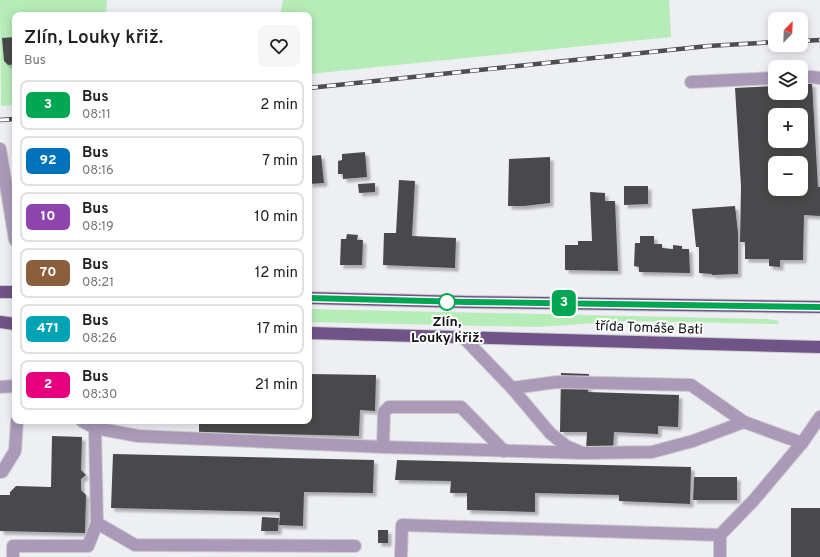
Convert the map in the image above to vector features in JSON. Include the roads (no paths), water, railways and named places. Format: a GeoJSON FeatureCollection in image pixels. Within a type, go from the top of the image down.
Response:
{"type":"FeatureCollection","features":[{"type":"Feature","properties":{"kind":"main road"},"geometry":{"type":"LineString","coordinates":[[0,292],[12,292]]}},
{"type":"Feature","properties":{"kind":"main road","name":"třída Tomáše Bati"},"geometry":{"type":"LineString","coordinates":[[312,298],[467,302],[820,307]]}},
{"type":"Feature","properties":{"kind":"main road"},"geometry":{"type":"LineString","coordinates":[[0,322],[12,324]]}},
{"type":"Feature","properties":{"kind":"main road","name":"třída Tomáše Bati"},"geometry":{"type":"LineString","coordinates":[[312,333],[820,347]]}},
{"type":"Feature","properties":{"kind":"street"},"geometry":{"type":"LineString","coordinates":[[808,77],[820,78]]}},
{"type":"Feature","properties":{"kind":"street"},"geometry":{"type":"LineString","coordinates":[[691,82],[768,78]]}},
{"type":"Feature","properties":{"kind":"street"},"geometry":{"type":"LineString","coordinates":[[0,149],[2,175],[12,225]]}},
{"type":"Feature","properties":{"kind":"street"},"geometry":{"type":"LineString","coordinates":[[463,337],[512,388],[550,433],[566,446],[584,453]]}},
{"type":"Feature","properties":{"kind":"street"},"geometry":{"type":"LineString","coordinates":[[512,388],[557,382],[691,384],[744,422],[802,443]]}},
{"type":"Feature","properties":{"kind":"street"},"geometry":{"type":"LineString","coordinates":[[0,387],[12,386]]}},
{"type":"Feature","properties":{"kind":"street"},"geometry":{"type":"LineString","coordinates":[[383,447],[384,412],[389,407],[461,407],[504,451]]}},
{"type":"Feature","properties":{"kind":"street"},"geometry":{"type":"LineString","coordinates":[[720,557],[720,535],[753,501],[802,443],[820,417]]}},
{"type":"Feature","properties":{"kind":"street"},"geometry":{"type":"LineString","coordinates":[[88,424],[95,428],[138,436],[383,447],[584,453],[652,452],[693,440],[744,422]]}},
{"type":"Feature","properties":{"kind":"street"},"geometry":{"type":"LineString","coordinates":[[0,472],[2,472],[15,451],[18,424]]}},
{"type":"Feature","properties":{"kind":"street"},"geometry":{"type":"LineString","coordinates":[[13,557],[13,546],[88,546],[97,523],[95,428]]}},
{"type":"Feature","properties":{"kind":"street"},"geometry":{"type":"LineString","coordinates":[[97,523],[135,545],[212,551],[355,546]]}},
{"type":"Feature","properties":{"kind":"street"},"geometry":{"type":"LineString","coordinates":[[401,557],[402,525],[720,535]]}},
{"type":"Feature","properties":{"kind":"railway"},"geometry":{"type":"LineString","coordinates":[[808,41],[820,40]]}},
{"type":"Feature","properties":{"kind":"railway"},"geometry":{"type":"LineString","coordinates":[[312,88],[708,46],[768,42]]}},
{"type":"Feature","properties":{"kind":"railway"},"geometry":{"type":"LineString","coordinates":[[0,120],[12,119]]}},
{"type":"Feature","properties":{"kind":"place","name":"Zlín, Louky křiž."},"geometry":{"type":"Point","coordinates":[447,302]}}]}
